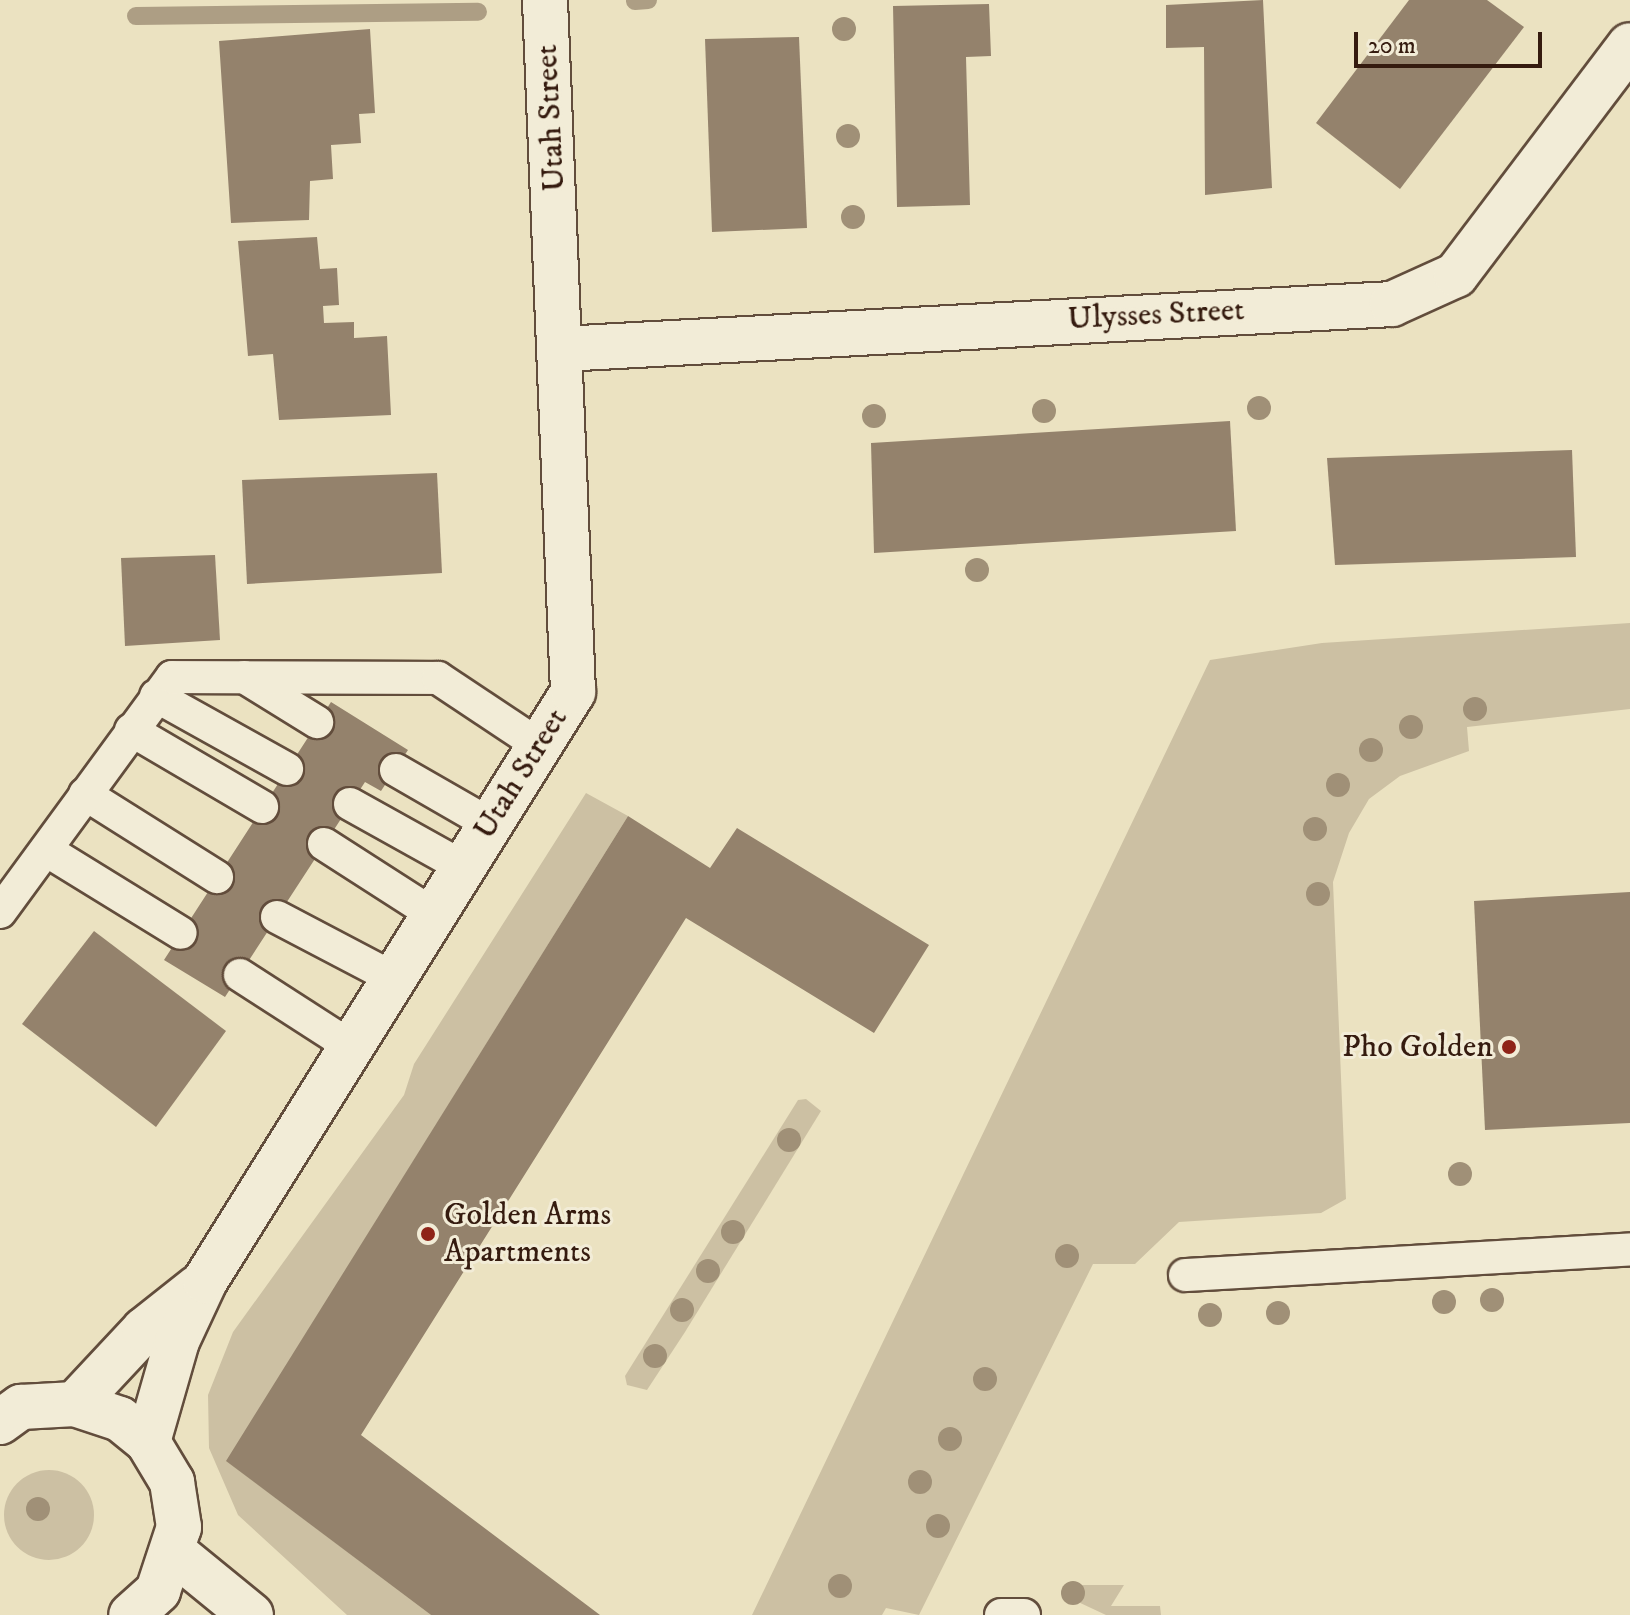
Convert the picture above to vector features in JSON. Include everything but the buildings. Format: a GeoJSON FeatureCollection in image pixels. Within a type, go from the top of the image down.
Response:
{"type":"FeatureCollection","features":[{"type":"Feature","properties":{"kind":"street","name":"Utah Street"},"geometry":{"type":"LineString","coordinates":[[148,1442],[177,1341],[205,1281],[573,692],[562,349],[545,0]]}},
{"type":"Feature","properties":{"kind":"street","name":"Ulysses Street"},"geometry":{"type":"LineString","coordinates":[[562,349],[1392,304],[1456,275],[1630,45]]}},
{"type":"Feature","properties":{"kind":"street","name":"Utah Street"},"geometry":{"type":"LineString","coordinates":[[75,1404],[144,1330],[205,1281]]}},
{"type":"Feature","properties":{"kind":"street"},"geometry":{"type":"LineString","coordinates":[[7,1407],[75,1404],[120,1419],[148,1442],[172,1482],[175,1553],[158,1591],[131,1615]]}},
{"type":"Feature","properties":{"kind":"street"},"geometry":{"type":"LineString","coordinates":[[175,1553],[251,1615]]}},
{"type":"Feature","properties":{"kind":"lane"},"geometry":{"type":"LineString","coordinates":[[0,912],[172,677],[438,678],[539,745]]}},
{"type":"Feature","properties":{"kind":"lane"},"geometry":{"type":"LineString","coordinates":[[244,677],[317,722]]}},
{"type":"Feature","properties":{"kind":"lane"},"geometry":{"type":"LineString","coordinates":[[156,696],[287,769]]}},
{"type":"Feature","properties":{"kind":"lane"},"geometry":{"type":"LineString","coordinates":[[131,730],[262,807]]}},
{"type":"Feature","properties":{"kind":"lane"},"geometry":{"type":"LineString","coordinates":[[396,770],[490,824]]}},
{"type":"Feature","properties":{"kind":"lane"},"geometry":{"type":"LineString","coordinates":[[85,794],[217,877]]}},
{"type":"Feature","properties":{"kind":"lane"},"geometry":{"type":"LineString","coordinates":[[350,804],[463,867]]}},
{"type":"Feature","properties":{"kind":"lane"},"geometry":{"type":"LineString","coordinates":[[324,844],[433,914]]}},
{"type":"Feature","properties":{"kind":"lane"},"geometry":{"type":"LineString","coordinates":[[46,850],[181,933]]}},
{"type":"Feature","properties":{"kind":"lane"},"geometry":{"type":"LineString","coordinates":[[277,917],[393,978]]}},
{"type":"Feature","properties":{"kind":"lane"},"geometry":{"type":"LineString","coordinates":[[240,975],[350,1046]]}},
{"type":"Feature","properties":{"kind":"lane"},"geometry":{"type":"LineString","coordinates":[[1185,1275],[1630,1249]]}},
{"type":"Feature","properties":{"kind":"shaded area"},"geometry":{"type":"Polygon","coordinates":[[[1630,623],[1630,709],[1467,727],[1469,751],[1400,776],[1369,799],[1349,833],[1333,882],[1346,1199],[1321,1213],[1179,1222],[1135,1264],[1093,1264],[919,1615],[886,1608],[882,1615],[752,1615],[1210,660],[1322,643],[1630,623]]]}},
{"type":"Feature","properties":{"kind":"shaded area"},"geometry":{"type":"Polygon","coordinates":[[[586,793],[628,816],[227,1461],[431,1615],[347,1615],[238,1515],[209,1448],[208,1395],[233,1332],[404,1095],[414,1064],[586,793]]]}},
{"type":"Feature","properties":{"kind":"shaded area"},"geometry":{"type":"Polygon","coordinates":[[[806,1099],[821,1111],[685,1332],[647,1390],[627,1385],[625,1376],[798,1100],[806,1099]]]}},
{"type":"Feature","properties":{"kind":"shaded area"},"geometry":{"type":"Polygon","coordinates":[[[49,1470],[66,1474],[81,1483],[90,1498],[94,1515],[90,1532],[81,1547],[66,1556],[49,1560],[32,1556],[17,1547],[8,1532],[4,1515],[8,1498],[17,1483],[32,1474],[49,1470]]]}},
{"type":"Feature","properties":{"kind":"shaded area"},"geometry":{"type":"Polygon","coordinates":[[[1066,1585],[1124,1585],[1111,1606],[1160,1606],[1161,1615],[1106,1615],[1061,1594],[1066,1585]]]}},
{"type":"Feature","properties":{"kind":"waterway"},"geometry":{"type":"LineString","coordinates":[[635,1],[648,0]]}},
{"type":"Feature","properties":{"kind":"waterway"},"geometry":{"type":"LineString","coordinates":[[136,16],[478,12]]}},
{"type":"Feature","properties":{"kind":"place","name":"Pho Golden"},"geometry":{"type":"Point","coordinates":[1509,1047]}},
{"type":"Feature","properties":{"kind":"place","name":"Golden Arms Apartments"},"geometry":{"type":"Point","coordinates":[428,1234]}}]}
